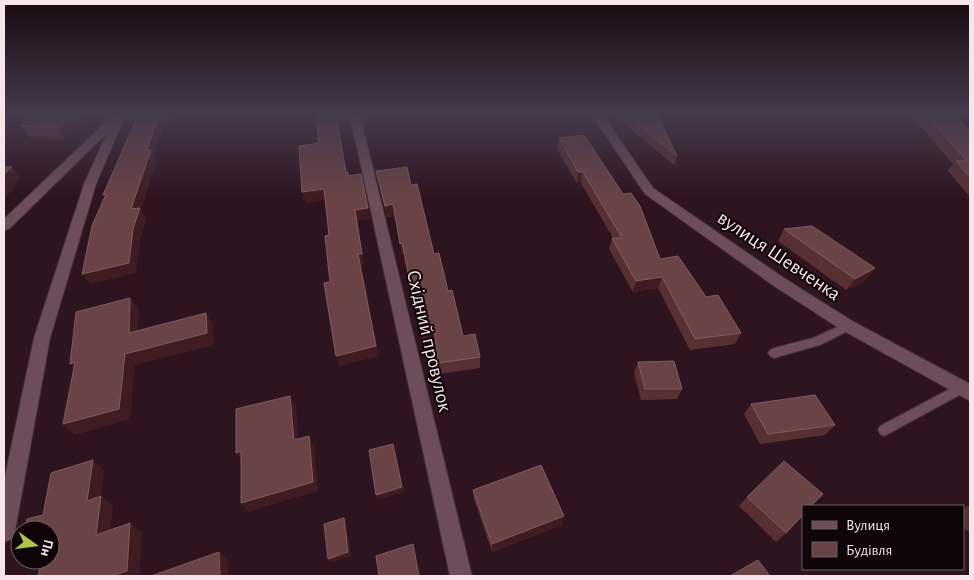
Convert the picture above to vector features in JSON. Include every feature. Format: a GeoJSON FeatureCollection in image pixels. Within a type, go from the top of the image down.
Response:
{"type":"FeatureCollection","features":[{"type":"Feature","properties":{"kind":"street"},"geometry":{"type":"LineString","coordinates":[[4,226],[91,142]]}},
{"type":"Feature","properties":{"kind":"street"},"geometry":{"type":"LineString","coordinates":[[4,531],[42,338],[90,184],[108,142]]}},
{"type":"Feature","properties":{"kind":"street","name":"Східний провулок"},"geometry":{"type":"LineString","coordinates":[[361,142],[461,576]]}},
{"type":"Feature","properties":{"kind":"street","name":"вулиця Шевченка"},"geometry":{"type":"LineString","coordinates":[[616,142],[649,191],[779,282],[848,326],[966,391]]}},
{"type":"Feature","properties":{"kind":"lane"},"geometry":{"type":"LineString","coordinates":[[774,353],[816,342],[848,326]]}},
{"type":"Feature","properties":{"kind":"lane"},"geometry":{"type":"LineString","coordinates":[[884,430],[966,391]]}},
{"type":"Feature","properties":{"kind":"building"},"geometry":{"type":"Polygon","coordinates":[[[126,142],[150,142],[147,150],[151,150],[131,209],[140,208],[133,229],[129,263],[82,274],[92,226],[106,194],[103,195],[126,142]]]}},
{"type":"Feature","properties":{"kind":"building"},"geometry":{"type":"Polygon","coordinates":[[[341,142],[346,172],[348,172],[348,176],[361,174],[368,208],[355,210],[362,254],[358,254],[376,346],[336,356],[324,283],[330,282],[325,236],[329,235],[324,189],[302,192],[299,146],[341,142]]]}},
{"type":"Feature","properties":{"kind":"building"},"geometry":{"type":"Polygon","coordinates":[[[561,142],[589,142],[623,194],[631,193],[640,206],[660,259],[678,256],[706,297],[718,295],[741,333],[695,339],[662,277],[636,281],[612,238],[622,238],[583,172],[578,172],[561,142]]]}},
{"type":"Feature","properties":{"kind":"building"},"geometry":{"type":"Polygon","coordinates":[[[660,142],[670,142],[677,156],[660,142]]]}},
{"type":"Feature","properties":{"kind":"building"},"geometry":{"type":"Polygon","coordinates":[[[950,142],[970,142],[970,177],[956,161],[967,161],[950,142]]]}},
{"type":"Feature","properties":{"kind":"building"},"geometry":{"type":"Polygon","coordinates":[[[4,167],[12,167],[4,174],[4,167]]]}},
{"type":"Feature","properties":{"kind":"building"},"geometry":{"type":"Polygon","coordinates":[[[407,167],[411,185],[417,184],[434,254],[439,253],[448,291],[452,290],[463,336],[475,334],[480,357],[438,363],[434,327],[421,329],[412,276],[409,277],[402,243],[400,244],[393,204],[385,206],[376,171],[407,167]]]}},
{"type":"Feature","properties":{"kind":"building"},"geometry":{"type":"Polygon","coordinates":[[[812,226],[875,268],[855,279],[784,229],[812,226]]]}},
{"type":"Feature","properties":{"kind":"building"},"geometry":{"type":"Polygon","coordinates":[[[130,298],[129,333],[206,313],[207,333],[125,354],[119,409],[63,424],[75,362],[70,364],[76,312],[130,298]]]}},
{"type":"Feature","properties":{"kind":"building"},"geometry":{"type":"Polygon","coordinates":[[[674,361],[682,389],[645,389],[638,362],[674,361]]]}},
{"type":"Feature","properties":{"kind":"building"},"geometry":{"type":"Polygon","coordinates":[[[815,395],[835,425],[768,434],[751,404],[815,395]]]}},
{"type":"Feature","properties":{"kind":"building"},"geometry":{"type":"Polygon","coordinates":[[[290,396],[294,440],[309,436],[313,482],[241,503],[241,451],[236,453],[236,409],[290,396]]]}},
{"type":"Feature","properties":{"kind":"building"},"geometry":{"type":"Polygon","coordinates":[[[393,444],[402,487],[376,495],[369,450],[393,444]]]}},
{"type":"Feature","properties":{"kind":"building"},"geometry":{"type":"Polygon","coordinates":[[[93,460],[87,501],[101,496],[96,535],[130,523],[127,571],[111,576],[38,576],[39,570],[60,570],[60,520],[27,520],[43,515],[51,473],[93,460]]]}},
{"type":"Feature","properties":{"kind":"building"},"geometry":{"type":"Polygon","coordinates":[[[784,461],[823,494],[812,505],[802,505],[802,516],[786,533],[747,497],[784,461]]]}},
{"type":"Feature","properties":{"kind":"building"},"geometry":{"type":"Polygon","coordinates":[[[541,465],[564,516],[492,544],[473,490],[541,465]]]}},
{"type":"Feature","properties":{"kind":"building"},"geometry":{"type":"Polygon","coordinates":[[[344,518],[348,552],[328,559],[324,524],[344,518]]]}},
{"type":"Feature","properties":{"kind":"building"},"geometry":{"type":"Polygon","coordinates":[[[413,544],[419,576],[379,576],[376,556],[413,544]]]}},
{"type":"Feature","properties":{"kind":"building"},"geometry":{"type":"Polygon","coordinates":[[[219,552],[220,576],[151,576],[219,552]]]}},
{"type":"Feature","properties":{"kind":"building"},"geometry":{"type":"Polygon","coordinates":[[[758,560],[770,576],[730,576],[758,560]]]}}]}
